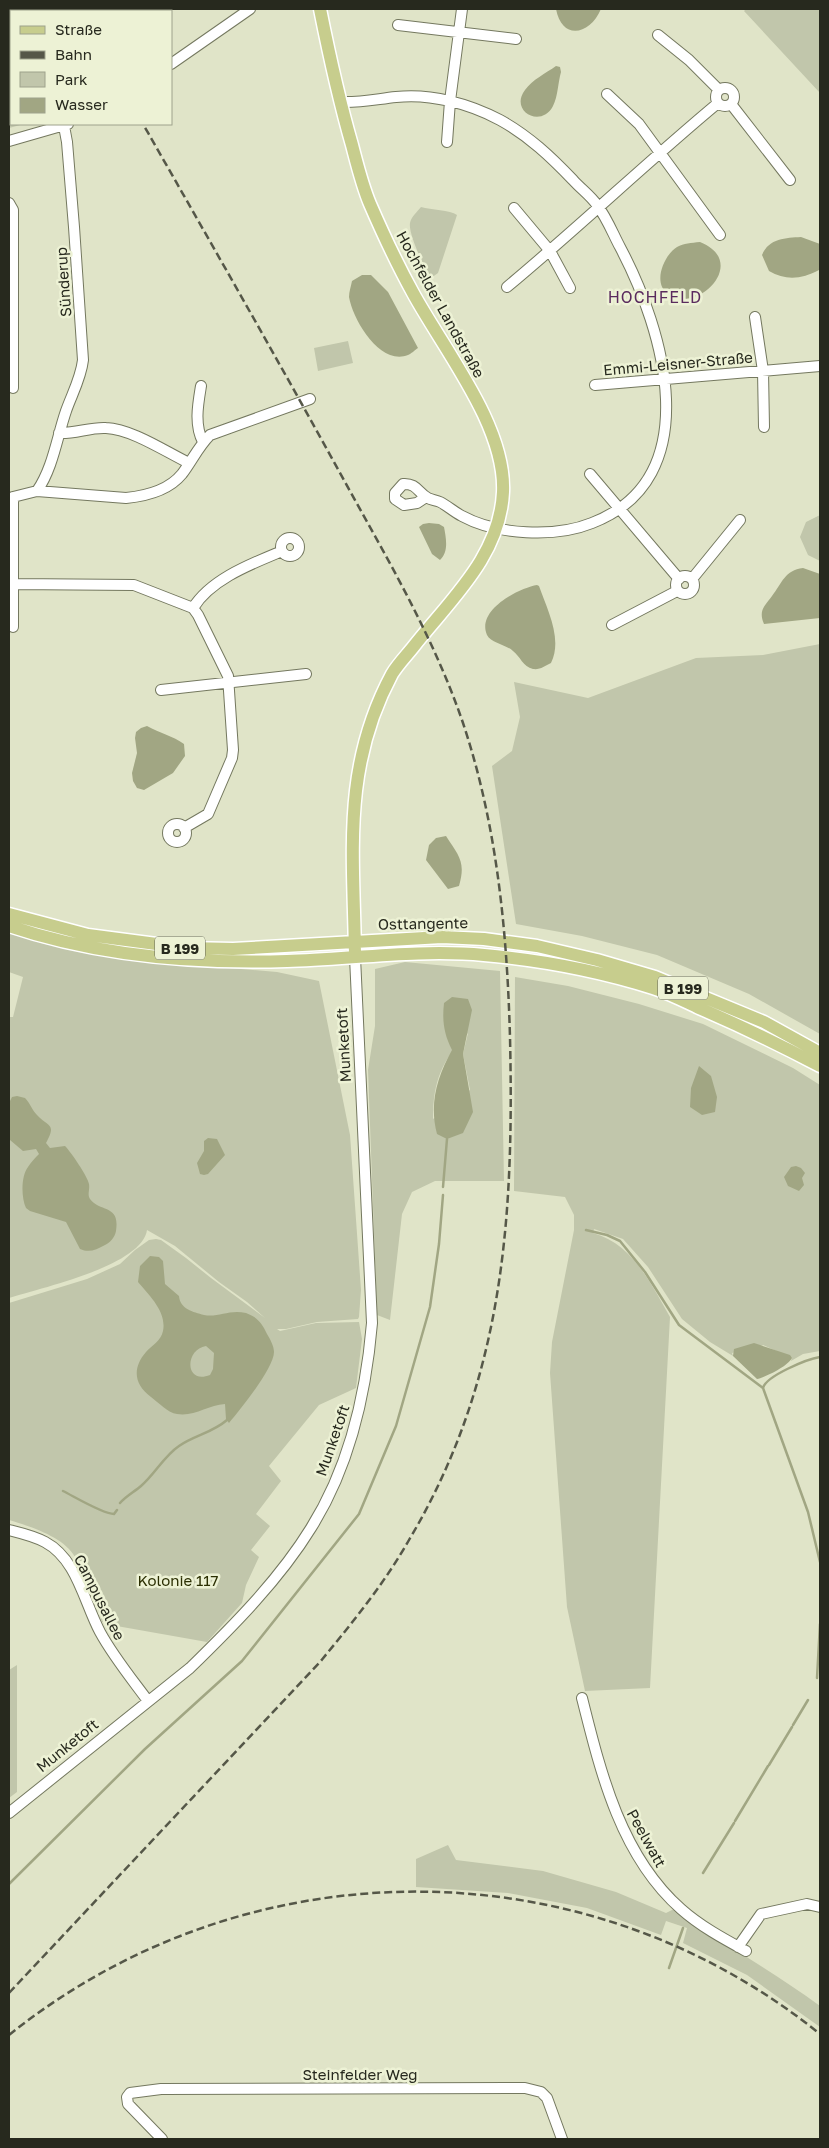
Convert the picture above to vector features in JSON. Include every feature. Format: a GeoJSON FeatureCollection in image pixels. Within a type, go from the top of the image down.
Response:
{"type":"FeatureCollection","features":[{"type":"Feature","properties":{"kind":"main road","name":"Hochfelder Landstraße"},"geometry":{"type":"LineString","coordinates":[[320,9],[340,102],[369,202],[412,292],[491,428],[501,463],[503,493],[497,527],[487,553],[472,577],[440,613],[393,672],[362,747],[355,794],[352,858],[355,941]]}},
{"type":"Feature","properties":{"kind":"main road","name":"Osttangente"},"geometry":{"type":"LineString","coordinates":[[9,914],[88,935],[187,948],[233,949],[442,937],[484,939],[537,946],[655,976],[764,1022],[820,1053]]}},
{"type":"Feature","properties":{"kind":"main road","name":"Osttangente"},"geometry":{"type":"LineString","coordinates":[[9,926],[85,946],[185,960],[233,962],[443,953],[484,955],[537,962],[596,973],[654,988],[764,1036],[820,1066]]}},
{"type":"Feature","properties":{"kind":"main road","name":"Munketoft"},"geometry":{"type":"LineString","coordinates":[[355,941],[355,957]]}},
{"type":"Feature","properties":{"kind":"street"},"geometry":{"type":"LineString","coordinates":[[172,63],[250,9]]}},
{"type":"Feature","properties":{"kind":"street"},"geometry":{"type":"LineString","coordinates":[[447,142],[450,101],[462,9]]}},
{"type":"Feature","properties":{"kind":"street"},"geometry":{"type":"LineString","coordinates":[[398,25],[516,39]]}},
{"type":"Feature","properties":{"kind":"street"},"geometry":{"type":"LineString","coordinates":[[658,35],[689,60],[720,90]]}},
{"type":"Feature","properties":{"kind":"street"},"geometry":{"type":"LineString","coordinates":[[725,88],[732,92],[734,98],[731,104],[722,106],[718,103],[716,95],[720,90],[725,88]]}},
{"type":"Feature","properties":{"kind":"street"},"geometry":{"type":"LineString","coordinates":[[607,94],[639,124],[720,235]]}},
{"type":"Feature","properties":{"kind":"street"},"geometry":{"type":"LineString","coordinates":[[340,102],[362,103],[412,97],[450,101],[474,108],[499,119],[544,150],[598,206],[634,273],[659,347],[664,378],[666,410],[662,452],[650,477],[621,509],[592,523],[563,532],[543,534],[497,527],[462,516],[438,500],[426,498]]}},
{"type":"Feature","properties":{"kind":"street"},"geometry":{"type":"LineString","coordinates":[[507,287],[550,251],[660,151],[718,103]]}},
{"type":"Feature","properties":{"kind":"street"},"geometry":{"type":"LineString","coordinates":[[731,104],[790,180]]}},
{"type":"Feature","properties":{"kind":"street"},"geometry":{"type":"LineString","coordinates":[[9,141],[66,125]]}},
{"type":"Feature","properties":{"kind":"street","name":"Sünderup"},"geometry":{"type":"LineString","coordinates":[[37,491],[44,481],[81,372],[83,360],[66,125]]}},
{"type":"Feature","properties":{"kind":"street"},"geometry":{"type":"LineString","coordinates":[[9,203],[14,210],[11,341],[12,388]]}},
{"type":"Feature","properties":{"kind":"street"},"geometry":{"type":"LineString","coordinates":[[514,208],[550,251],[570,288]]}},
{"type":"Feature","properties":{"kind":"street","name":"Emmi-Leisner-Straße"},"geometry":{"type":"LineString","coordinates":[[756,317],[763,371],[764,427]]}},
{"type":"Feature","properties":{"kind":"street","name":"Emmi-Leisner-Straße"},"geometry":{"type":"LineString","coordinates":[[595,384],[820,366]]}},
{"type":"Feature","properties":{"kind":"street"},"geometry":{"type":"LineString","coordinates":[[201,386],[198,414],[200,436],[203,442]]}},
{"type":"Feature","properties":{"kind":"street"},"geometry":{"type":"LineString","coordinates":[[13,627],[11,498],[37,491],[126,498],[139,497],[167,486],[178,478],[210,435],[310,399]]}},
{"type":"Feature","properties":{"kind":"street"},"geometry":{"type":"LineString","coordinates":[[59,433],[69,434],[105,428],[116,429],[189,463]]}},
{"type":"Feature","properties":{"kind":"street"},"geometry":{"type":"LineString","coordinates":[[590,474],[679,579]]}},
{"type":"Feature","properties":{"kind":"street"},"geometry":{"type":"LineString","coordinates":[[692,579],[740,520]]}},
{"type":"Feature","properties":{"kind":"street"},"geometry":{"type":"LineString","coordinates":[[193,608],[197,602],[228,575],[282,551]]}},
{"type":"Feature","properties":{"kind":"street"},"geometry":{"type":"LineString","coordinates":[[685,576],[692,579],[694,586],[692,592],[684,595],[678,590],[676,584],[679,579],[685,576]]}},
{"type":"Feature","properties":{"kind":"street"},"geometry":{"type":"LineString","coordinates":[[13,584],[134,585],[193,608],[225,670],[229,684],[232,758],[214,806],[208,814],[184,828]]}},
{"type":"Feature","properties":{"kind":"street"},"geometry":{"type":"LineString","coordinates":[[612,625],[678,590]]}},
{"type":"Feature","properties":{"kind":"street"},"geometry":{"type":"LineString","coordinates":[[161,690],[306,674]]}},
{"type":"Feature","properties":{"kind":"street","name":"Munketoft"},"geometry":{"type":"LineString","coordinates":[[9,1813],[190,1668],[209,1649],[244,1613],[291,1557],[311,1528],[333,1488],[362,1400],[369,1359],[372,1296],[355,957]]}},
{"type":"Feature","properties":{"kind":"street","name":"Campusallee"},"geometry":{"type":"LineString","coordinates":[[9,1530],[45,1542],[62,1556],[72,1571],[99,1630],[112,1652],[148,1701]]}},
{"type":"Feature","properties":{"kind":"street","name":"Peelwatt"},"geometry":{"type":"LineString","coordinates":[[582,1698],[596,1758],[610,1797],[635,1850],[652,1879],[682,1910],[742,1949],[761,1914],[807,1904],[820,1907]]}},
{"type":"Feature","properties":{"kind":"street","name":"Steinfelder Weg"},"geometry":{"type":"LineString","coordinates":[[162,2139],[150,2124],[128,2104],[130,2094],[136,2091],[161,2089],[526,2088],[541,2092],[546,2098],[562,2139]]}},
{"type":"Feature","properties":{"kind":"green space"},"geometry":{"type":"Polygon","coordinates":[[[9,9],[52,9],[10,10],[10,125],[20,125],[9,128],[9,9]]]}},
{"type":"Feature","properties":{"kind":"green space"},"geometry":{"type":"Polygon","coordinates":[[[746,9],[820,9],[820,93],[744,11],[746,9]]]}},
{"type":"Feature","properties":{"kind":"green space"},"geometry":{"type":"Polygon","coordinates":[[[421,207],[457,215],[438,273],[431,278],[418,251],[410,228],[412,219],[421,207]]]}},
{"type":"Feature","properties":{"kind":"green space"},"geometry":{"type":"Polygon","coordinates":[[[348,341],[353,363],[318,371],[314,348],[348,341]]]}},
{"type":"Feature","properties":{"kind":"green space"},"geometry":{"type":"Polygon","coordinates":[[[820,515],[820,561],[808,555],[800,537],[806,522],[820,515]]]}},
{"type":"Feature","properties":{"kind":"green space"},"geometry":{"type":"Polygon","coordinates":[[[820,644],[820,1034],[749,994],[657,955],[582,936],[516,924],[492,766],[512,751],[520,717],[514,682],[588,698],[696,658],[763,655],[820,644]]]}},
{"type":"Feature","properties":{"kind":"green space","name":"Kolonie 117"},"geometry":{"type":"Polygon","coordinates":[[[9,933],[45,944],[156,962],[277,972],[319,981],[350,1135],[361,1290],[359,1317],[358,1319],[317,1322],[286,1329],[277,1329],[280,1331],[316,1323],[359,1322],[362,1339],[356,1388],[319,1405],[269,1466],[281,1481],[256,1514],[270,1526],[251,1550],[259,1557],[246,1585],[242,1603],[207,1642],[102,1622],[87,1578],[68,1548],[44,1532],[9,1520],[9,1303],[87,1279],[120,1264],[149,1240],[156,1239],[161,1240],[186,1258],[265,1318],[175,1246],[147,1230],[141,1243],[128,1254],[109,1265],[65,1282],[9,1298],[9,1017],[13,1017],[23,977],[9,972],[9,933]]]}},
{"type":"Feature","properties":{"kind":"green space"},"geometry":{"type":"Polygon","coordinates":[[[405,962],[500,971],[504,1181],[435,1181],[412,1192],[402,1214],[390,1320],[377,1315],[368,1070],[375,1026],[375,969],[405,962]],[[468,1033],[452,1052],[441,1072],[435,1093],[433,1119],[470,1090],[463,1054],[468,1033]]]}},
{"type":"Feature","properties":{"kind":"green space"},"geometry":{"type":"Polygon","coordinates":[[[515,977],[568,986],[639,1004],[703,1024],[793,1068],[820,1085],[820,1351],[803,1354],[791,1361],[792,1358],[763,1345],[732,1353],[733,1356],[710,1342],[682,1319],[648,1267],[623,1239],[594,1229],[593,1233],[607,1238],[630,1256],[648,1279],[670,1317],[650,1688],[585,1691],[567,1607],[550,1373],[552,1342],[574,1230],[574,1215],[565,1197],[514,1191],[515,977]]]}},
{"type":"Feature","properties":{"kind":"green space"},"geometry":{"type":"Polygon","coordinates":[[[17,1665],[17,1792],[9,1798],[9,1670],[17,1665]]]}},
{"type":"Feature","properties":{"kind":"green space"},"geometry":{"type":"Polygon","coordinates":[[[448,1845],[456,1860],[543,1871],[616,1892],[666,1913],[674,1909],[820,2006],[820,2027],[747,1975],[683,1943],[687,1928],[666,1921],[661,1935],[587,1908],[508,1893],[416,1887],[416,1859],[448,1845]]]}},
{"type":"Feature","properties":{"kind":"water"},"geometry":{"type":"Polygon","coordinates":[[[556,9],[601,9],[590,24],[584,29],[577,31],[570,30],[564,26],[559,19],[556,9]]]}},
{"type":"Feature","properties":{"kind":"water"},"geometry":{"type":"Polygon","coordinates":[[[556,66],[560,67],[561,72],[553,106],[548,113],[541,116],[535,117],[528,114],[521,105],[521,98],[525,90],[535,80],[556,66]]]}},
{"type":"Feature","properties":{"kind":"water"},"geometry":{"type":"Polygon","coordinates":[[[801,237],[820,244],[819,270],[794,278],[769,271],[762,255],[765,249],[773,242],[779,240],[801,237]]]}},
{"type":"Feature","properties":{"kind":"water"},"geometry":{"type":"Polygon","coordinates":[[[700,242],[714,251],[720,262],[719,273],[714,283],[704,292],[692,298],[680,299],[668,294],[663,289],[660,276],[664,262],[677,247],[688,243],[700,242]]]}},
{"type":"Feature","properties":{"kind":"water"},"geometry":{"type":"Polygon","coordinates":[[[362,275],[371,275],[388,292],[418,348],[410,354],[398,357],[388,354],[369,339],[362,328],[349,297],[352,281],[362,275]]]}},
{"type":"Feature","properties":{"kind":"water"},"geometry":{"type":"Polygon","coordinates":[[[429,523],[439,524],[444,527],[446,549],[440,560],[432,554],[419,527],[429,523]]]}},
{"type":"Feature","properties":{"kind":"water"},"geometry":{"type":"Polygon","coordinates":[[[803,568],[820,574],[820,618],[764,624],[762,612],[781,582],[792,571],[803,568]]]}},
{"type":"Feature","properties":{"kind":"water"},"geometry":{"type":"Polygon","coordinates":[[[537,585],[549,614],[555,634],[555,644],[551,663],[542,668],[533,669],[524,664],[510,649],[489,638],[485,626],[493,609],[501,602],[520,591],[537,585]]]}},
{"type":"Feature","properties":{"kind":"water"},"geometry":{"type":"Polygon","coordinates":[[[147,726],[184,744],[185,756],[173,773],[144,790],[137,788],[133,781],[132,773],[137,753],[136,732],[147,726]]]}},
{"type":"Feature","properties":{"kind":"water"},"geometry":{"type":"Polygon","coordinates":[[[446,836],[458,854],[462,871],[459,886],[448,889],[426,860],[429,845],[436,838],[446,836]]]}},
{"type":"Feature","properties":{"kind":"water"},"geometry":{"type":"Polygon","coordinates":[[[452,997],[468,999],[472,1010],[463,1054],[473,1112],[463,1133],[447,1139],[437,1134],[434,1101],[442,1070],[452,1050],[445,1033],[443,1016],[444,1003],[452,997]]]}},
{"type":"Feature","properties":{"kind":"water"},"geometry":{"type":"Polygon","coordinates":[[[699,1066],[711,1076],[717,1097],[715,1112],[702,1115],[690,1107],[691,1088],[699,1066]]]}},
{"type":"Feature","properties":{"kind":"water"},"geometry":{"type":"Polygon","coordinates":[[[12,1097],[25,1098],[35,1113],[50,1126],[51,1132],[46,1143],[50,1148],[65,1146],[83,1170],[88,1181],[90,1199],[99,1206],[109,1210],[115,1217],[115,1233],[112,1240],[107,1244],[92,1250],[80,1249],[66,1222],[30,1211],[26,1208],[23,1193],[24,1176],[29,1165],[39,1154],[36,1149],[23,1151],[10,1140],[9,1103],[12,1097]]]}},
{"type":"Feature","properties":{"kind":"water"},"geometry":{"type":"Polygon","coordinates":[[[208,1138],[217,1139],[225,1155],[208,1174],[204,1175],[200,1174],[197,1163],[204,1151],[204,1141],[208,1138]]]}},
{"type":"Feature","properties":{"kind":"water"},"geometry":{"type":"Polygon","coordinates":[[[796,1166],[805,1173],[802,1178],[804,1185],[799,1191],[788,1186],[784,1177],[791,1167],[796,1166]]]}},
{"type":"Feature","properties":{"kind":"water"},"geometry":{"type":"Polygon","coordinates":[[[150,1256],[159,1257],[163,1261],[165,1284],[179,1296],[184,1307],[209,1316],[234,1312],[246,1313],[259,1321],[271,1340],[274,1352],[269,1368],[256,1389],[229,1423],[226,1419],[225,1404],[189,1414],[177,1414],[163,1407],[145,1392],[138,1382],[138,1364],[146,1352],[160,1338],[164,1324],[156,1304],[138,1282],[140,1266],[150,1256]],[[206,1346],[194,1353],[190,1365],[195,1375],[202,1377],[210,1375],[213,1369],[214,1353],[206,1346]]]}},
{"type":"Feature","properties":{"kind":"water"},"geometry":{"type":"Polygon","coordinates":[[[754,1343],[790,1355],[792,1358],[776,1371],[757,1379],[733,1356],[734,1349],[754,1343]]]}},
{"type":"Feature","properties":{"kind":"waterway"},"geometry":{"type":"LineString","coordinates":[[443,1187],[447,1139]]}},
{"type":"Feature","properties":{"kind":"waterway"},"geometry":{"type":"LineString","coordinates":[[9,1884],[145,1749],[242,1661],[359,1514],[396,1426],[430,1307],[439,1244],[443,1195]]}},
{"type":"Feature","properties":{"kind":"waterway"},"geometry":{"type":"LineString","coordinates":[[586,1230],[607,1235],[620,1241],[645,1272],[679,1325],[763,1388],[808,1512],[820,1562]]}},
{"type":"Feature","properties":{"kind":"waterway"},"geometry":{"type":"LineString","coordinates":[[763,1388],[771,1378],[779,1373],[820,1357]]}},
{"type":"Feature","properties":{"kind":"waterway"},"geometry":{"type":"LineString","coordinates":[[120,1503],[146,1481],[174,1450],[185,1442],[215,1428],[227,1420]]}},
{"type":"Feature","properties":{"kind":"waterway"},"geometry":{"type":"LineString","coordinates":[[63,1491],[103,1511],[114,1514],[117,1510]]}},
{"type":"Feature","properties":{"kind":"waterway"},"geometry":{"type":"LineString","coordinates":[[817,1678],[820,1624]]}},
{"type":"Feature","properties":{"kind":"waterway"},"geometry":{"type":"LineString","coordinates":[[793,1725],[808,1700]]}},
{"type":"Feature","properties":{"kind":"waterway"},"geometry":{"type":"LineString","coordinates":[[769,1765],[792,1727]]}},
{"type":"Feature","properties":{"kind":"waterway"},"geometry":{"type":"LineString","coordinates":[[735,1821],[768,1766]]}},
{"type":"Feature","properties":{"kind":"waterway"},"geometry":{"type":"LineString","coordinates":[[703,1873],[734,1823]]}},
{"type":"Feature","properties":{"kind":"waterway"},"geometry":{"type":"LineString","coordinates":[[669,1968],[683,1928]]}},
{"type":"Feature","properties":{"kind":"railway"},"geometry":{"type":"LineString","coordinates":[[9,1993],[320,1662],[356,1618],[389,1572],[409,1540],[441,1480],[465,1420],[484,1359],[497,1297],[505,1234],[511,1104],[509,997],[503,918],[492,839],[475,761],[463,723],[438,660],[394,570],[144,125]]}},
{"type":"Feature","properties":{"kind":"railway"},"geometry":{"type":"LineString","coordinates":[[9,2035],[102,1973],[202,1928],[307,1901],[414,1892],[522,1900],[627,1927],[727,1971],[820,2034]]}},
{"type":"Feature","properties":{"kind":"district","name":"HOCHFELD"},"geometry":{"type":"Point","coordinates":[655,297]}}]}
